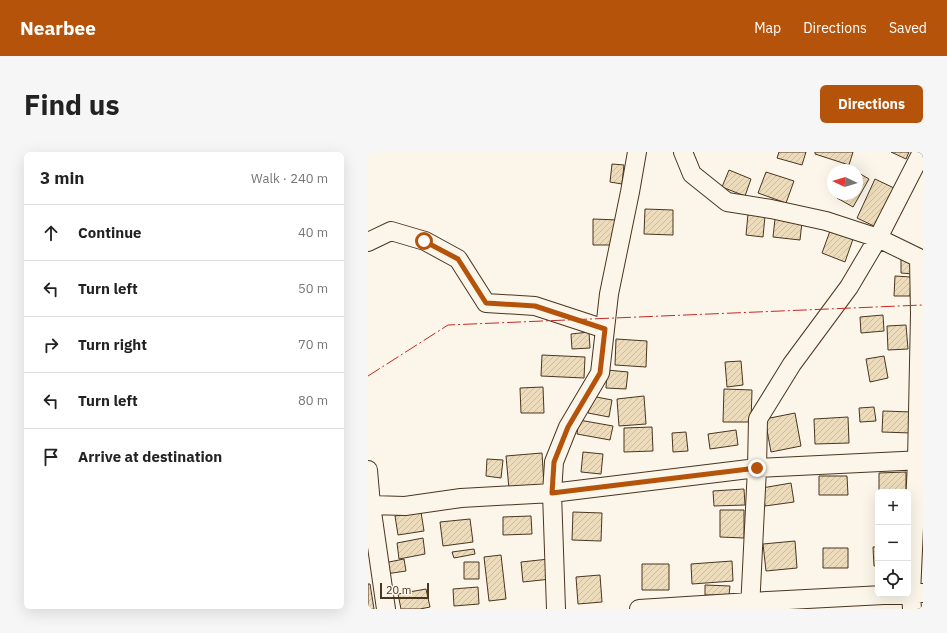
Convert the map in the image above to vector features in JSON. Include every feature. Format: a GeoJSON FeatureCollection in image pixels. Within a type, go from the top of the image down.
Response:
{"type":"FeatureCollection","features":[{"type":"Feature","properties":{"kind":"street"},"geometry":{"type":"LineString","coordinates":[[556,609],[552,493],[554,462],[568,427],[600,373],[609,294],[637,152]]}},
{"type":"Feature","properties":{"kind":"street"},"geometry":{"type":"LineString","coordinates":[[639,609],[915,599],[920,461],[919,258],[878,238],[826,221],[771,209],[727,202],[692,174],[683,152]]}},
{"type":"Feature","properties":{"kind":"street"},"geometry":{"type":"LineString","coordinates":[[750,605],[758,418],[792,364],[849,287],[878,238],[922,152]]}},
{"type":"Feature","properties":{"kind":"street"},"geometry":{"type":"LineString","coordinates":[[368,242],[392,231],[424,241],[458,259],[486,303],[535,306],[605,329]]}},
{"type":"Feature","properties":{"kind":"street"},"geometry":{"type":"LineString","coordinates":[[370,506],[405,506],[461,498],[552,493],[757,468],[920,461]]}},
{"type":"Feature","properties":{"kind":"street"},"geometry":{"type":"LineString","coordinates":[[368,470],[370,506],[386,609]]}},
{"type":"Feature","properties":{"kind":"building"},"geometry":{"type":"Polygon","coordinates":[[[779,152],[806,152],[802,165],[777,158],[779,152]]]}},
{"type":"Feature","properties":{"kind":"building"},"geometry":{"type":"Polygon","coordinates":[[[815,152],[853,152],[849,164],[815,154],[815,152]]]}},
{"type":"Feature","properties":{"kind":"building"},"geometry":{"type":"Polygon","coordinates":[[[891,152],[909,152],[906,159],[891,152]]]}},
{"type":"Feature","properties":{"kind":"building"},"geometry":{"type":"Polygon","coordinates":[[[612,164],[624,165],[622,184],[610,182],[612,164]]]}},
{"type":"Feature","properties":{"kind":"building"},"geometry":{"type":"Polygon","coordinates":[[[729,170],[751,179],[745,196],[722,187],[729,170]]]}},
{"type":"Feature","properties":{"kind":"building"},"geometry":{"type":"Polygon","coordinates":[[[766,172],[794,181],[786,203],[758,193],[766,172]]]}},
{"type":"Feature","properties":{"kind":"building"},"geometry":{"type":"Polygon","coordinates":[[[863,176],[869,179],[863,190],[863,176]]]}},
{"type":"Feature","properties":{"kind":"building"},"geometry":{"type":"Polygon","coordinates":[[[875,179],[894,188],[876,227],[857,218],[875,179]]]}},
{"type":"Feature","properties":{"kind":"building"},"geometry":{"type":"Polygon","coordinates":[[[841,200],[857,200],[853,207],[841,200]]]}},
{"type":"Feature","properties":{"kind":"building"},"geometry":{"type":"Polygon","coordinates":[[[645,209],[673,210],[673,235],[644,234],[645,209]]]}},
{"type":"Feature","properties":{"kind":"building"},"geometry":{"type":"Polygon","coordinates":[[[748,214],[765,216],[763,237],[746,235],[748,214]]]}},
{"type":"Feature","properties":{"kind":"building"},"geometry":{"type":"Polygon","coordinates":[[[593,219],[618,220],[617,245],[593,245],[593,219]]]}},
{"type":"Feature","properties":{"kind":"building"},"geometry":{"type":"Polygon","coordinates":[[[775,219],[802,222],[800,240],[773,237],[775,219]]]}},
{"type":"Feature","properties":{"kind":"building"},"geometry":{"type":"Polygon","coordinates":[[[830,231],[853,239],[845,262],[822,253],[830,231]]]}},
{"type":"Feature","properties":{"kind":"building"},"geometry":{"type":"Polygon","coordinates":[[[901,257],[913,257],[913,274],[901,273],[901,257]]]}},
{"type":"Feature","properties":{"kind":"building"},"geometry":{"type":"Polygon","coordinates":[[[895,276],[911,277],[910,296],[894,296],[895,276]]]}},
{"type":"Feature","properties":{"kind":"building"},"geometry":{"type":"Polygon","coordinates":[[[883,315],[884,331],[861,333],[860,317],[883,315]]]}},
{"type":"Feature","properties":{"kind":"building"},"geometry":{"type":"Polygon","coordinates":[[[906,325],[908,349],[888,350],[887,326],[906,325]]]}},
{"type":"Feature","properties":{"kind":"building"},"geometry":{"type":"Polygon","coordinates":[[[589,332],[590,348],[572,349],[571,334],[589,332]]]}},
{"type":"Feature","properties":{"kind":"building"},"geometry":{"type":"Polygon","coordinates":[[[616,339],[647,341],[646,367],[615,365],[616,339]]]}},
{"type":"Feature","properties":{"kind":"building"},"geometry":{"type":"Polygon","coordinates":[[[542,355],[585,357],[584,378],[541,376],[542,355]]]}},
{"type":"Feature","properties":{"kind":"building"},"geometry":{"type":"Polygon","coordinates":[[[884,356],[888,378],[870,382],[866,359],[884,356]]]}},
{"type":"Feature","properties":{"kind":"building"},"geometry":{"type":"Polygon","coordinates":[[[741,361],[743,385],[727,387],[725,362],[741,361]]]}},
{"type":"Feature","properties":{"kind":"building"},"geometry":{"type":"Polygon","coordinates":[[[607,370],[628,372],[626,389],[606,388],[607,370]]]}},
{"type":"Feature","properties":{"kind":"building"},"geometry":{"type":"Polygon","coordinates":[[[543,387],[544,413],[521,413],[520,388],[543,387]]]}},
{"type":"Feature","properties":{"kind":"building"},"geometry":{"type":"Polygon","coordinates":[[[724,389],[752,390],[751,422],[723,422],[724,389]]]}},
{"type":"Feature","properties":{"kind":"building"},"geometry":{"type":"Polygon","coordinates":[[[591,396],[612,400],[609,417],[588,413],[591,396]]]}},
{"type":"Feature","properties":{"kind":"building"},"geometry":{"type":"Polygon","coordinates":[[[644,396],[646,424],[619,426],[617,399],[644,396]]]}},
{"type":"Feature","properties":{"kind":"building"},"geometry":{"type":"Polygon","coordinates":[[[874,407],[876,421],[860,422],[859,408],[874,407]]]}},
{"type":"Feature","properties":{"kind":"building"},"geometry":{"type":"Polygon","coordinates":[[[883,411],[912,412],[911,433],[882,432],[883,411]]]}},
{"type":"Feature","properties":{"kind":"building"},"geometry":{"type":"Polygon","coordinates":[[[795,413],[801,446],[771,452],[765,419],[795,413]]]}},
{"type":"Feature","properties":{"kind":"building"},"geometry":{"type":"Polygon","coordinates":[[[848,417],[849,443],[815,444],[814,419],[848,417]]]}},
{"type":"Feature","properties":{"kind":"building"},"geometry":{"type":"Polygon","coordinates":[[[579,420],[613,426],[610,440],[577,434],[579,420]]]}},
{"type":"Feature","properties":{"kind":"building"},"geometry":{"type":"Polygon","coordinates":[[[652,427],[653,451],[624,452],[624,428],[652,427]]]}},
{"type":"Feature","properties":{"kind":"building"},"geometry":{"type":"Polygon","coordinates":[[[736,430],[738,445],[710,449],[708,434],[736,430]]]}},
{"type":"Feature","properties":{"kind":"building"},"geometry":{"type":"Polygon","coordinates":[[[686,432],[688,451],[673,452],[672,433],[686,432]]]}},
{"type":"Feature","properties":{"kind":"building"},"geometry":{"type":"Polygon","coordinates":[[[583,452],[603,454],[601,474],[581,472],[583,452]]]}},
{"type":"Feature","properties":{"kind":"building"},"geometry":{"type":"Polygon","coordinates":[[[542,453],[544,486],[509,489],[506,456],[542,453]]]}},
{"type":"Feature","properties":{"kind":"building"},"geometry":{"type":"Polygon","coordinates":[[[487,459],[503,460],[501,478],[486,476],[487,459]]]}},
{"type":"Feature","properties":{"kind":"building"},"geometry":{"type":"Polygon","coordinates":[[[906,472],[906,489],[879,489],[879,473],[906,472]]]}},
{"type":"Feature","properties":{"kind":"building"},"geometry":{"type":"Polygon","coordinates":[[[819,476],[847,476],[848,495],[819,495],[819,476]]]}},
{"type":"Feature","properties":{"kind":"building"},"geometry":{"type":"Polygon","coordinates":[[[791,483],[794,502],[765,506],[762,488],[791,483]]]}},
{"type":"Feature","properties":{"kind":"building"},"geometry":{"type":"Polygon","coordinates":[[[744,489],[745,505],[714,506],[713,491],[744,489]]]}},
{"type":"Feature","properties":{"kind":"building"},"geometry":{"type":"Polygon","coordinates":[[[720,510],[744,510],[744,538],[720,537],[720,510]]]}},
{"type":"Feature","properties":{"kind":"building"},"geometry":{"type":"Polygon","coordinates":[[[421,512],[424,531],[398,535],[395,516],[421,512]]]}},
{"type":"Feature","properties":{"kind":"building"},"geometry":{"type":"Polygon","coordinates":[[[573,512],[602,513],[601,541],[572,540],[573,512]]]}},
{"type":"Feature","properties":{"kind":"building"},"geometry":{"type":"Polygon","coordinates":[[[531,516],[532,534],[503,535],[503,517],[531,516]]]}},
{"type":"Feature","properties":{"kind":"building"},"geometry":{"type":"Polygon","coordinates":[[[470,519],[473,542],[443,546],[440,522],[470,519]]]}},
{"type":"Feature","properties":{"kind":"building"},"geometry":{"type":"Polygon","coordinates":[[[423,538],[425,554],[399,559],[397,543],[423,538]]]}},
{"type":"Feature","properties":{"kind":"building"},"geometry":{"type":"Polygon","coordinates":[[[795,541],[797,568],[766,571],[763,544],[795,541]]]}},
{"type":"Feature","properties":{"kind":"building"},"geometry":{"type":"Polygon","coordinates":[[[873,547],[875,547],[875,566],[873,547]]]}},
{"type":"Feature","properties":{"kind":"building"},"geometry":{"type":"Polygon","coordinates":[[[823,548],[848,548],[848,568],[823,568],[823,548]]]}},
{"type":"Feature","properties":{"kind":"building"},"geometry":{"type":"Polygon","coordinates":[[[474,549],[475,554],[454,558],[452,552],[474,549]]]}},
{"type":"Feature","properties":{"kind":"building"},"geometry":{"type":"Polygon","coordinates":[[[501,555],[506,599],[489,601],[484,557],[501,555]]]}},
{"type":"Feature","properties":{"kind":"building"},"geometry":{"type":"Polygon","coordinates":[[[404,559],[406,571],[386,574],[384,563],[404,559]]]}},
{"type":"Feature","properties":{"kind":"building"},"geometry":{"type":"Polygon","coordinates":[[[549,559],[551,579],[523,582],[521,562],[549,559]]]}},
{"type":"Feature","properties":{"kind":"building"},"geometry":{"type":"Polygon","coordinates":[[[732,561],[733,581],[692,584],[691,564],[732,561]]]}},
{"type":"Feature","properties":{"kind":"building"},"geometry":{"type":"Polygon","coordinates":[[[464,562],[479,562],[479,579],[464,579],[464,562]]]}},
{"type":"Feature","properties":{"kind":"building"},"geometry":{"type":"Polygon","coordinates":[[[642,564],[669,564],[669,590],[642,590],[642,564]]]}},
{"type":"Feature","properties":{"kind":"building"},"geometry":{"type":"Polygon","coordinates":[[[600,575],[602,602],[578,604],[576,577],[600,575]]]}},
{"type":"Feature","properties":{"kind":"building"},"geometry":{"type":"Polygon","coordinates":[[[368,584],[370,584],[374,609],[368,609],[368,584]]]}},
{"type":"Feature","properties":{"kind":"building"},"geometry":{"type":"Polygon","coordinates":[[[705,585],[730,586],[729,595],[705,595],[705,585]]]}},
{"type":"Feature","properties":{"kind":"building"},"geometry":{"type":"Polygon","coordinates":[[[478,587],[479,604],[454,606],[453,589],[478,587]]]}},
{"type":"Feature","properties":{"kind":"building"},"geometry":{"type":"Polygon","coordinates":[[[426,589],[430,607],[420,609],[401,609],[398,594],[426,589]]]}},
{"type":"Feature","properties":{"kind":"power"},"geometry":{"type":"LineString","coordinates":[[368,376],[448,325],[923,305]]}},
{"type":"Feature","properties":{"kind":"route"},"geometry":{"type":"LineString","coordinates":[[424,241],[458,259],[486,303],[535,306],[605,329],[600,373],[568,427],[554,462],[552,493],[757,468]]}}]}
